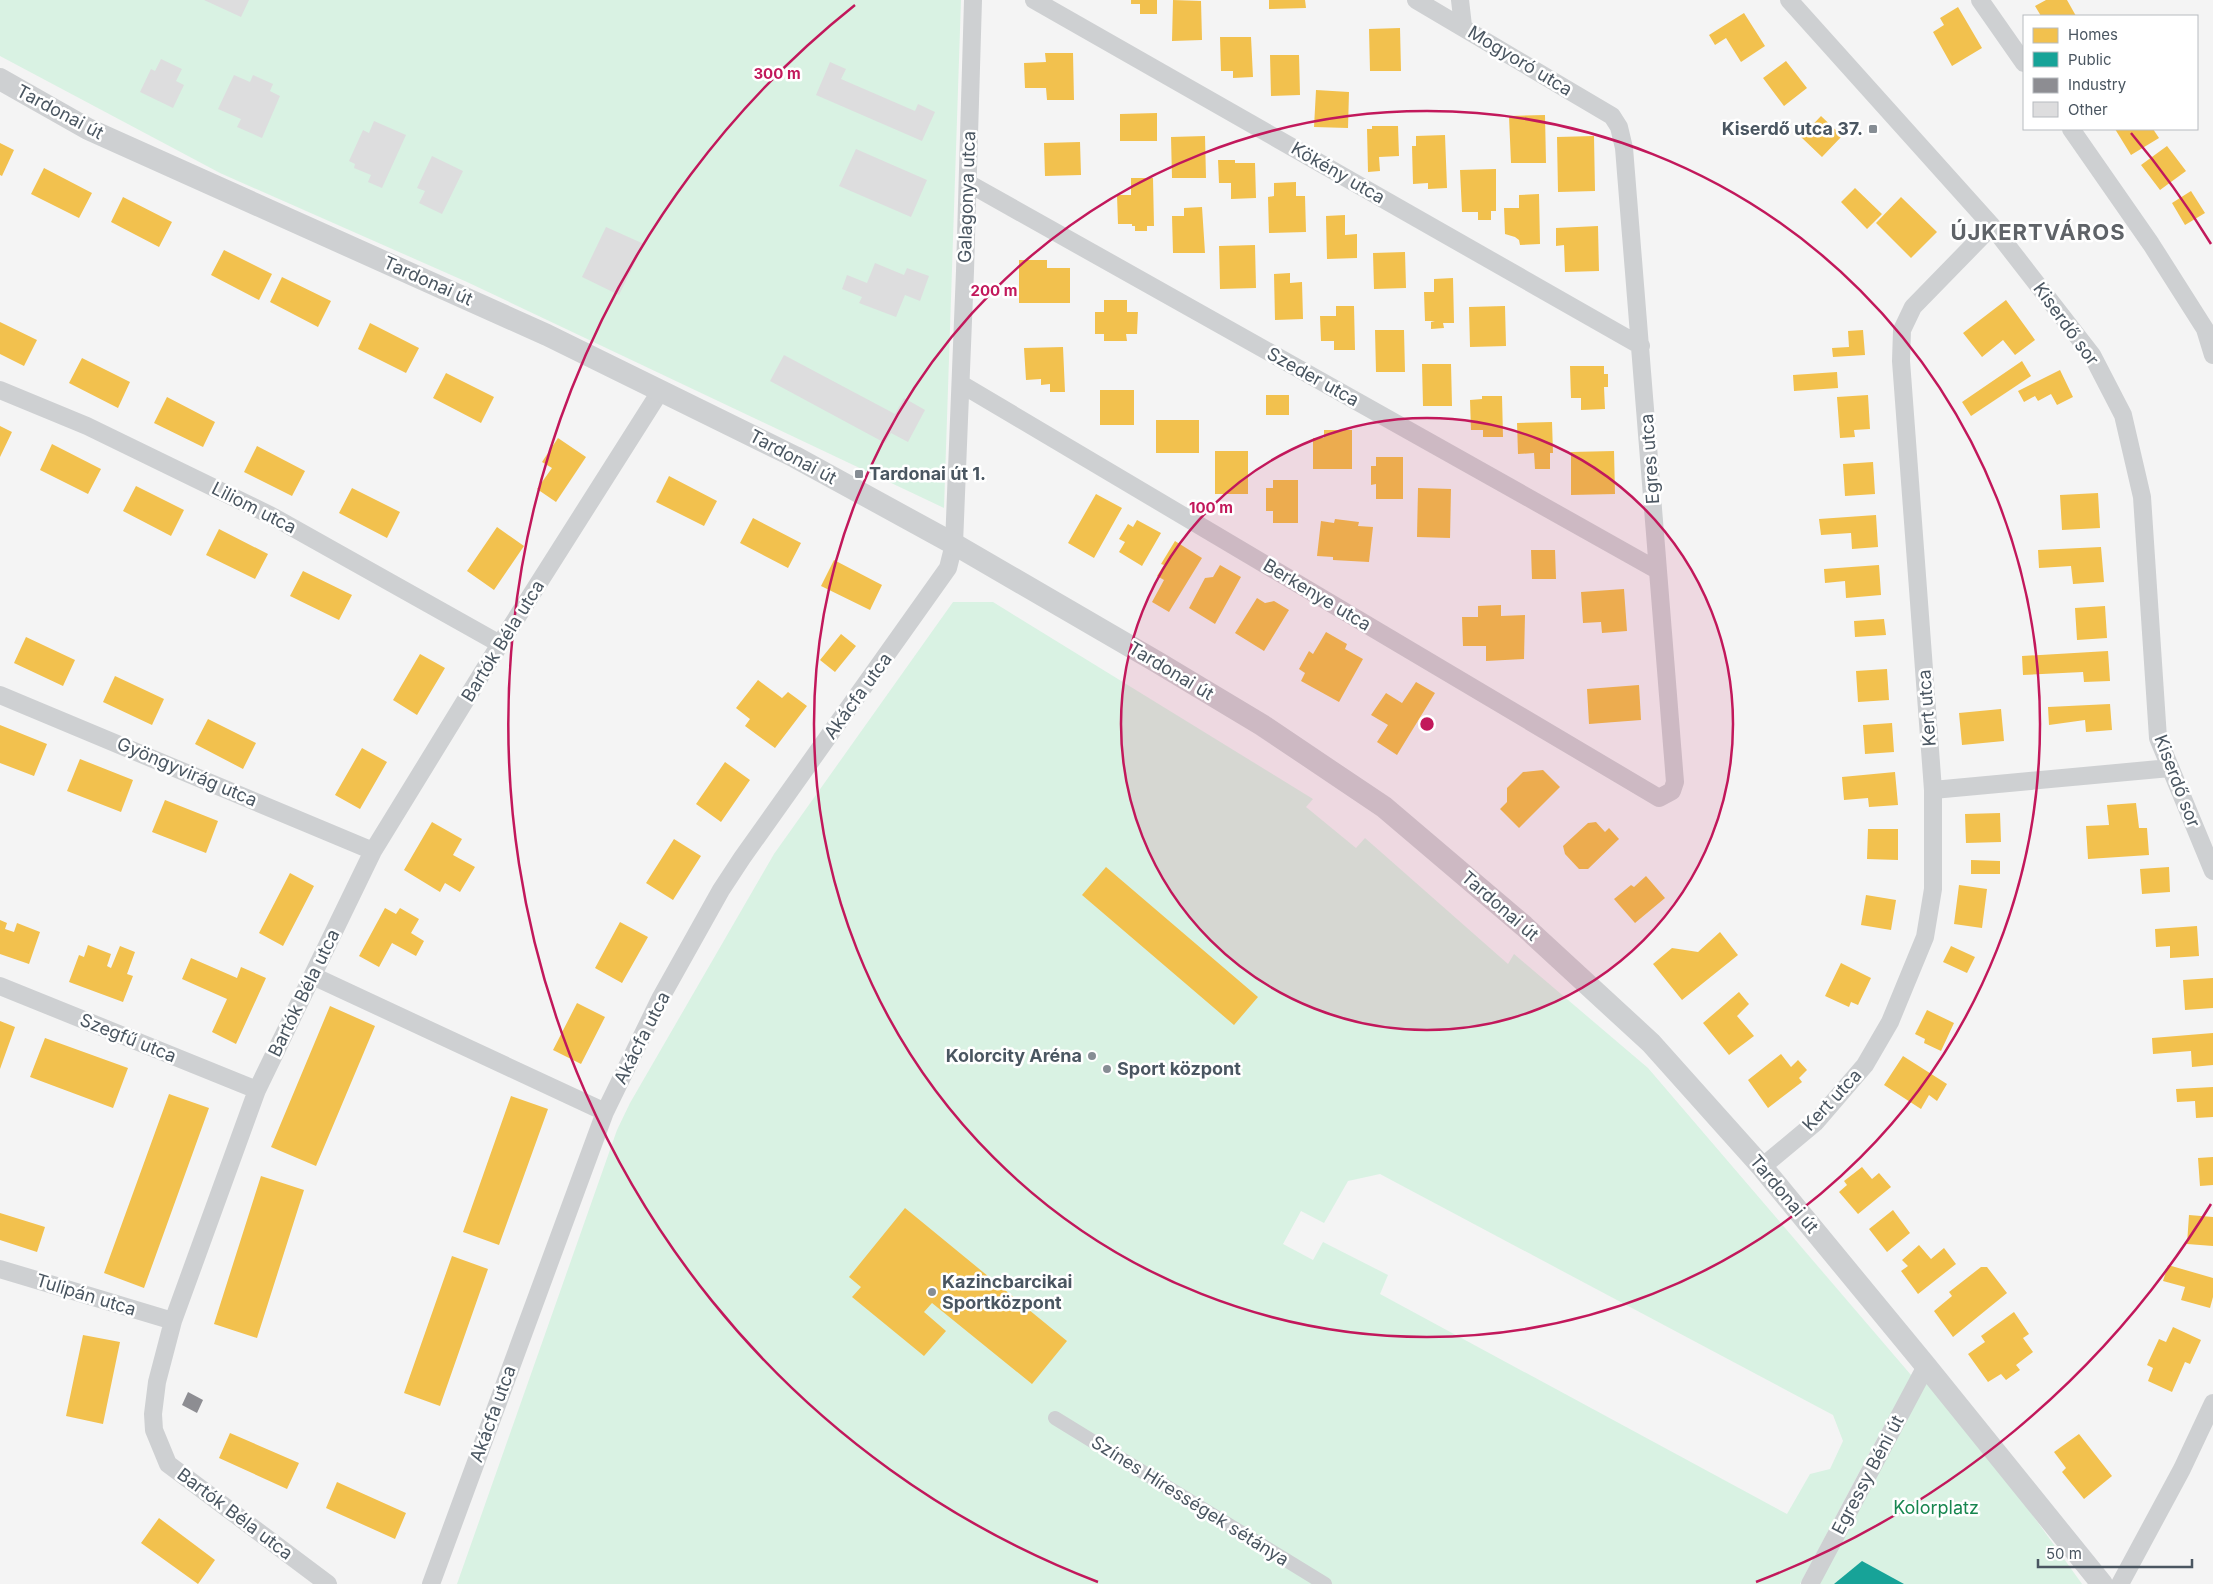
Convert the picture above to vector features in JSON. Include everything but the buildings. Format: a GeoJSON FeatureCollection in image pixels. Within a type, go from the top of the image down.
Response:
{"type":"FeatureCollection","features":[{"type":"Feature","properties":{"kind":"street","name":"Galagonya utca"},"geometry":{"type":"LineString","coordinates":[[954,544],[968,183],[972,0]]}},
{"type":"Feature","properties":{"kind":"street","name":"Kökény utca"},"geometry":{"type":"LineString","coordinates":[[1034,0],[1642,346]]}},
{"type":"Feature","properties":{"kind":"street","name":"Mogyoró utca"},"geometry":{"type":"LineString","coordinates":[[1416,0],[1463,26],[1612,116],[1619,127]]}},
{"type":"Feature","properties":{"kind":"street"},"geometry":{"type":"LineString","coordinates":[[1460,0],[1463,26]]}},
{"type":"Feature","properties":{"kind":"street","name":"Kiserdő sor"},"geometry":{"type":"LineString","coordinates":[[1789,0],[1992,226],[2092,355],[2123,415],[2142,497],[2158,738],[2213,871]]}},
{"type":"Feature","properties":{"kind":"street"},"geometry":{"type":"LineString","coordinates":[[1980,0],[2023,62]]}},
{"type":"Feature","properties":{"kind":"street","name":"Tardonai út"},"geometry":{"type":"LineString","coordinates":[[0,79],[88,129],[547,335],[795,457],[954,544],[1262,725],[1384,807],[1524,926],[1647,1038],[1762,1167],[2102,1584]]}},
{"type":"Feature","properties":{"kind":"street","name":"Egres utca"},"geometry":{"type":"LineString","coordinates":[[1619,127],[1624,148],[1642,346],[1675,782],[1672,791]]}},
{"type":"Feature","properties":{"kind":"street"},"geometry":{"type":"LineString","coordinates":[[2072,130],[2150,244],[2205,329],[2213,355]]}},
{"type":"Feature","properties":{"kind":"street","name":"Szeder utca"},"geometry":{"type":"LineString","coordinates":[[968,183],[1658,570]]}},
{"type":"Feature","properties":{"kind":"street","name":"Kert utca"},"geometry":{"type":"LineString","coordinates":[[1762,1167],[1816,1122],[1866,1065],[1890,1022],[1924,937],[1934,889],[1933,790],[1901,361],[1902,330],[1913,307],[1992,226]]}},
{"type":"Feature","properties":{"kind":"street","name":"Berkenye utca"},"geometry":{"type":"LineString","coordinates":[[961,384],[1659,798],[1672,791]]}},
{"type":"Feature","properties":{"kind":"street","name":"Liliom utca"},"geometry":{"type":"LineString","coordinates":[[0,390],[87,426],[270,514],[500,644]]}},
{"type":"Feature","properties":{"kind":"street","name":"Bartók Béla utca"},"geometry":{"type":"LineString","coordinates":[[328,1584],[168,1464],[154,1430],[153,1414],[157,1382],[173,1321],[257,1090],[373,851],[500,644],[660,390]]}},
{"type":"Feature","properties":{"kind":"street","name":"Akácfa utca"},"geometry":{"type":"LineString","coordinates":[[431,1584],[605,1112],[660,999],[722,890],[762,830],[948,568],[954,544]]}},
{"type":"Feature","properties":{"kind":"street","name":"Gyöngyvirág utca"},"geometry":{"type":"LineString","coordinates":[[0,695],[373,851]]}},
{"type":"Feature","properties":{"kind":"street"},"geometry":{"type":"LineString","coordinates":[[1933,790],[2170,768]]}},
{"type":"Feature","properties":{"kind":"street"},"geometry":{"type":"LineString","coordinates":[[313,976],[605,1112]]}},
{"type":"Feature","properties":{"kind":"street","name":"Szegfű utca"},"geometry":{"type":"LineString","coordinates":[[0,986],[257,1090]]}},
{"type":"Feature","properties":{"kind":"street","name":"Tulipán utca"},"geometry":{"type":"LineString","coordinates":[[0,1269],[173,1321]]}},
{"type":"Feature","properties":{"kind":"street","name":"Egressy Béni út"},"geometry":{"type":"LineString","coordinates":[[1810,1584],[1926,1366]]}},
{"type":"Feature","properties":{"kind":"street"},"geometry":{"type":"LineString","coordinates":[[2120,1584],[2182,1469],[2213,1403]]}},
{"type":"Feature","properties":{"kind":"street","name":"Színes Hírességek sétánya"},"geometry":{"type":"LineString","coordinates":[[1055,1418],[1325,1584]]}},
{"type":"Feature","properties":{"kind":"green space"},"geometry":{"type":"Polygon","coordinates":[[[0,0],[961,0],[944,508],[467,282],[220,173],[0,56],[0,0]]]}},
{"type":"Feature","properties":{"kind":"green space","name":"Sport központ"},"geometry":{"type":"Polygon","coordinates":[[[953,602],[993,602],[1313,799],[1306,807],[1356,848],[1365,838],[1508,964],[1514,954],[1648,1068],[1917,1382],[1926,1366],[2082,1584],[1810,1584],[1915,1386],[1888,1418],[1800,1584],[457,1584],[617,1130],[630,1103],[774,854],[953,602]],[[1380,1174],[1348,1181],[1324,1223],[1301,1211],[1283,1244],[1313,1260],[1323,1242],[1388,1275],[1380,1294],[1787,1514],[1810,1474],[1830,1469],[1843,1441],[1833,1415],[1380,1174]]]}},
{"type":"Feature","properties":{"kind":"place","name":"Kiserdő utca 37."},"geometry":{"type":"Point","coordinates":[1873,129]}},
{"type":"Feature","properties":{"kind":"place","name":"Tardonai út 1."},"geometry":{"type":"Point","coordinates":[859,474]}},
{"type":"Feature","properties":{"kind":"place","name":"Kolorcity Aréna"},"geometry":{"type":"Point","coordinates":[1092,1056]}},
{"type":"Feature","properties":{"kind":"place","name":"Sport központ"},"geometry":{"type":"Point","coordinates":[1107,1069]}},
{"type":"Feature","properties":{"kind":"place","name":"Kazincbarcikai Sportközpont"},"geometry":{"type":"Point","coordinates":[932,1292]}},
{"type":"Feature","properties":{"kind":"district","name":"ÚJKERTVÁROS"},"geometry":{"type":"Point","coordinates":[2038,232]}},
{"type":"Feature","properties":{"kind":"park label","name":"Kolorplatz"},"geometry":{"type":"Point","coordinates":[1936,1508]}}]}
